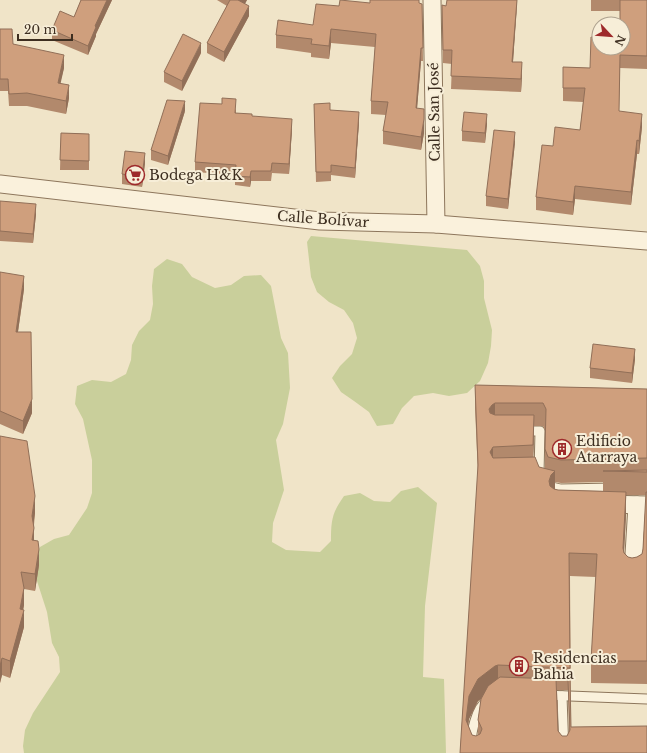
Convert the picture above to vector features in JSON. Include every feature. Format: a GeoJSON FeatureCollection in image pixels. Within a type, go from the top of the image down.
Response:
{"type":"FeatureCollection","features":[{"type":"Feature","properties":{"kind":"street","name":"Calle San José"},"geometry":{"type":"LineString","coordinates":[[432,0],[436,224]]}},
{"type":"Feature","properties":{"kind":"street","name":"Calle Bolívar"},"geometry":{"type":"LineString","coordinates":[[0,184],[320,221],[436,224],[647,241]]}},
{"type":"Feature","properties":{"kind":"street"},"geometry":{"type":"LineString","coordinates":[[559,503],[642,505],[633,571]]}},
{"type":"Feature","properties":{"kind":"lane"},"geometry":{"type":"LineString","coordinates":[[510,432],[540,431],[535,473],[543,485],[560,489],[623,488]]}},
{"type":"Feature","properties":{"kind":"lane"},"geometry":{"type":"LineString","coordinates":[[538,695],[647,699]]}},
{"type":"Feature","properties":{"kind":"lane"},"geometry":{"type":"LineString","coordinates":[[562,696],[564,753]]}},
{"type":"Feature","properties":{"kind":"lane"},"geometry":{"type":"LineString","coordinates":[[476,753],[472,743],[475,720],[483,704],[493,697]]}},
{"type":"Feature","properties":{"kind":"green space"},"geometry":{"type":"Polygon","coordinates":[[[311,236],[467,250],[480,266],[484,281],[484,298],[492,330],[488,363],[480,381],[467,393],[449,396],[433,393],[414,396],[402,408],[393,424],[377,426],[369,412],[341,392],[332,378],[340,366],[352,354],[357,338],[353,323],[344,310],[329,302],[317,292],[311,277],[307,242],[311,236]]]}},
{"type":"Feature","properties":{"kind":"green space"},"geometry":{"type":"Polygon","coordinates":[[[167,259],[182,264],[192,277],[215,288],[231,285],[244,276],[261,275],[271,286],[281,338],[288,353],[290,388],[283,424],[276,440],[284,490],[273,523],[272,542],[286,550],[320,552],[331,541],[333,517],[344,496],[360,493],[374,501],[390,502],[401,491],[418,487],[437,503],[425,606],[423,677],[444,679],[446,753],[24,753],[23,746],[25,730],[33,713],[60,672],[59,657],[52,643],[47,612],[37,581],[35,562],[40,547],[54,539],[69,535],[87,508],[92,493],[92,460],[83,419],[75,404],[77,386],[92,380],[111,382],[126,374],[131,360],[132,345],[139,331],[150,320],[153,304],[152,286],[154,269],[167,259]]]}},
{"type":"Feature","properties":{"kind":"building"},"geometry":{"type":"Polygon","coordinates":[[[81,0],[107,0],[88,46],[52,30],[60,11],[74,17],[81,0]]]}},
{"type":"Feature","properties":{"kind":"building"},"geometry":{"type":"Polygon","coordinates":[[[230,0],[238,0],[249,6],[224,52],[207,43],[230,0]]]}},
{"type":"Feature","properties":{"kind":"building"},"geometry":{"type":"Polygon","coordinates":[[[340,0],[370,3],[370,0],[419,0],[419,3],[422,4],[423,48],[421,48],[416,108],[424,109],[421,137],[383,131],[388,102],[371,101],[376,34],[331,29],[329,46],[311,44],[312,39],[276,35],[278,20],[313,25],[316,4],[339,6],[340,0]]]}},
{"type":"Feature","properties":{"kind":"building"},"geometry":{"type":"Polygon","coordinates":[[[447,0],[517,0],[512,62],[522,62],[521,79],[451,76],[452,50],[443,50],[442,5],[446,6],[447,0]]]}},
{"type":"Feature","properties":{"kind":"building"},"geometry":{"type":"Polygon","coordinates":[[[620,0],[647,0],[647,56],[631,55],[631,16],[620,16],[620,0]]]}},
{"type":"Feature","properties":{"kind":"building"},"geometry":{"type":"Polygon","coordinates":[[[0,29],[12,29],[13,44],[64,55],[58,83],[69,85],[66,101],[27,93],[9,94],[8,79],[0,79],[0,29]]]}},
{"type":"Feature","properties":{"kind":"building"},"geometry":{"type":"Polygon","coordinates":[[[183,34],[201,43],[182,81],[164,72],[183,34]]]}},
{"type":"Feature","properties":{"kind":"building"},"geometry":{"type":"Polygon","coordinates":[[[591,37],[591,56],[620,56],[619,111],[642,114],[639,141],[637,140],[631,192],[575,186],[573,202],[536,197],[542,145],[553,146],[555,127],[580,130],[585,88],[563,88],[563,67],[590,68],[591,37]]]}},
{"type":"Feature","properties":{"kind":"building"},"geometry":{"type":"Polygon","coordinates":[[[222,98],[236,99],[235,113],[252,114],[252,116],[292,119],[289,164],[272,163],[271,171],[251,171],[250,177],[235,176],[236,165],[195,162],[200,103],[222,104],[222,98]]]}},
{"type":"Feature","properties":{"kind":"building"},"geometry":{"type":"Polygon","coordinates":[[[167,100],[185,101],[168,156],[151,150],[167,100]]]}},
{"type":"Feature","properties":{"kind":"building"},"geometry":{"type":"Polygon","coordinates":[[[330,103],[330,110],[359,112],[355,168],[331,165],[331,172],[316,172],[314,104],[330,103]]]}},
{"type":"Feature","properties":{"kind":"building"},"geometry":{"type":"Polygon","coordinates":[[[464,112],[487,114],[485,133],[462,131],[464,112]]]}},
{"type":"Feature","properties":{"kind":"building"},"geometry":{"type":"Polygon","coordinates":[[[494,130],[515,132],[508,199],[486,196],[494,130]]]}},
{"type":"Feature","properties":{"kind":"building"},"geometry":{"type":"Polygon","coordinates":[[[61,133],[89,134],[89,161],[60,160],[61,133]]]}},
{"type":"Feature","properties":{"kind":"building"},"geometry":{"type":"Polygon","coordinates":[[[125,151],[145,153],[142,177],[122,174],[125,151]]]}},
{"type":"Feature","properties":{"kind":"building"},"geometry":{"type":"Polygon","coordinates":[[[0,201],[36,204],[33,234],[0,231],[0,201]]]}},
{"type":"Feature","properties":{"kind":"building"},"geometry":{"type":"Polygon","coordinates":[[[0,272],[24,276],[16,332],[31,332],[32,399],[23,421],[0,411],[0,272]]]}},
{"type":"Feature","properties":{"kind":"building"},"geometry":{"type":"Polygon","coordinates":[[[593,344],[635,349],[632,373],[590,368],[593,344]]]}},
{"type":"Feature","properties":{"kind":"building"},"geometry":{"type":"Polygon","coordinates":[[[475,385],[647,389],[647,458],[561,460],[548,457],[545,449],[546,409],[543,403],[495,403],[489,409],[490,413],[495,415],[534,415],[533,445],[493,447],[490,452],[493,458],[535,457],[539,467],[555,471],[551,475],[549,481],[550,486],[554,489],[626,492],[623,548],[624,553],[628,557],[637,557],[642,554],[647,492],[647,661],[591,661],[597,554],[569,553],[570,668],[495,666],[478,679],[469,696],[466,720],[472,735],[476,736],[480,734],[482,729],[478,720],[481,699],[488,686],[500,677],[556,679],[558,731],[562,736],[567,736],[570,730],[568,680],[570,680],[571,727],[647,726],[647,753],[460,753],[478,465],[475,385]]]}},
{"type":"Feature","properties":{"kind":"building"},"geometry":{"type":"Polygon","coordinates":[[[0,436],[27,441],[35,496],[32,516],[34,528],[32,540],[38,541],[39,549],[35,574],[21,572],[24,588],[20,609],[24,610],[10,661],[2,658],[0,666],[0,436]]]}},
{"type":"Feature","properties":{"kind":"building"},"geometry":{"type":"Polygon","coordinates":[[[647,470],[647,472],[603,471],[647,470]]]}},
{"type":"Feature","properties":{"kind":"place","name":"Bodega H&K"},"geometry":{"type":"Point","coordinates":[135,175]}},
{"type":"Feature","properties":{"kind":"place","name":"Edificio Atarraya"},"geometry":{"type":"Point","coordinates":[562,449]}},
{"type":"Feature","properties":{"kind":"place","name":"Residencias Bahia"},"geometry":{"type":"Point","coordinates":[519,666]}}]}
